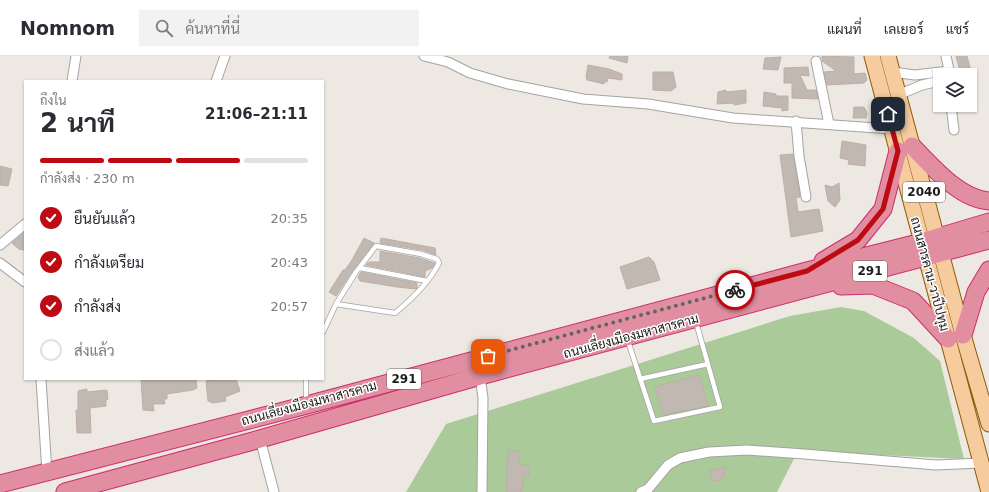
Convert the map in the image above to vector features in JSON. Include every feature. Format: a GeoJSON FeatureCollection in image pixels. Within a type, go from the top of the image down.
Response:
{"type":"FeatureCollection","features":[{"type":"Feature","properties":{"kind":"highway"},"geometry":{"type":"LineString","coordinates":[[807,271],[858,240],[883,209],[905,148],[946,182],[979,201],[989,201]]}},
{"type":"Feature","properties":{"kind":"highway","name":"ถนนเลี่ยงเมืองมหาสารคาม"},"geometry":{"type":"LineString","coordinates":[[65,492],[260,439],[480,376],[814,286],[931,247],[989,222]]}},
{"type":"Feature","properties":{"kind":"highway","name":"ถนนเลี่ยงเมืองมหาสารคาม"},"geometry":{"type":"LineString","coordinates":[[0,484],[306,405],[807,271],[931,247],[989,240]]}},
{"type":"Feature","properties":{"kind":"highway"},"geometry":{"type":"LineString","coordinates":[[814,286],[873,285],[913,301],[955,337],[976,292],[989,270]]}},
{"type":"Feature","properties":{"kind":"main road","name":"ถนนสารคาม-วาปีปทุม"},"geometry":{"type":"LineString","coordinates":[[872,56],[891,129],[905,148]]}},
{"type":"Feature","properties":{"kind":"main road","name":"ถนนสารคาม-วาปีปทุม"},"geometry":{"type":"LineString","coordinates":[[888,56],[898,95],[905,148],[955,337],[981,463],[989,492]]}},
{"type":"Feature","properties":{"kind":"main road","name":"ถนนสารคาม-วาปีปทุม"},"geometry":{"type":"LineString","coordinates":[[955,337],[989,424]]}},
{"type":"Feature","properties":{"kind":"street"},"geometry":{"type":"LineString","coordinates":[[72,80],[76,56]]}},
{"type":"Feature","properties":{"kind":"street"},"geometry":{"type":"LineString","coordinates":[[216,80],[225,56]]}},
{"type":"Feature","properties":{"kind":"street"},"geometry":{"type":"LineString","coordinates":[[424,56],[448,62],[470,73],[508,84],[583,98],[648,104],[733,118],[796,121],[891,129]]}},
{"type":"Feature","properties":{"kind":"street"},"geometry":{"type":"LineString","coordinates":[[946,56],[949,68]]}},
{"type":"Feature","properties":{"kind":"street"},"geometry":{"type":"LineString","coordinates":[[816,61],[829,124]]}},
{"type":"Feature","properties":{"kind":"street"},"geometry":{"type":"LineString","coordinates":[[892,72],[915,75],[933,74]]}},
{"type":"Feature","properties":{"kind":"street"},"geometry":{"type":"LineString","coordinates":[[898,95],[922,85],[933,83]]}},
{"type":"Feature","properties":{"kind":"street"},"geometry":{"type":"LineString","coordinates":[[952,112],[954,130]]}},
{"type":"Feature","properties":{"kind":"street"},"geometry":{"type":"LineString","coordinates":[[796,121],[799,156],[806,197]]}},
{"type":"Feature","properties":{"kind":"street"},"geometry":{"type":"LineString","coordinates":[[0,245],[24,225]]}},
{"type":"Feature","properties":{"kind":"street"},"geometry":{"type":"LineString","coordinates":[[0,263],[24,281]]}},
{"type":"Feature","properties":{"kind":"street"},"geometry":{"type":"LineString","coordinates":[[480,376],[483,398],[482,492]]}},
{"type":"Feature","properties":{"kind":"street"},"geometry":{"type":"LineString","coordinates":[[41,380],[47,473]]}},
{"type":"Feature","properties":{"kind":"street"},"geometry":{"type":"LineString","coordinates":[[260,439],[274,492]]}},
{"type":"Feature","properties":{"kind":"street"},"geometry":{"type":"LineString","coordinates":[[642,492],[648,489],[668,465],[680,458],[709,452],[761,451],[936,465],[981,463]]}},
{"type":"Feature","properties":{"kind":"lane"},"geometry":{"type":"LineString","coordinates":[[324,330],[336,304],[376,246],[421,254],[438,259],[439,263],[434,272],[410,300],[395,313],[336,304]]}},
{"type":"Feature","properties":{"kind":"lane"},"geometry":{"type":"LineString","coordinates":[[360,268],[426,281]]}},
{"type":"Feature","properties":{"kind":"lane"},"geometry":{"type":"LineString","coordinates":[[627,337],[654,421],[720,407],[695,319]]}},
{"type":"Feature","properties":{"kind":"lane"},"geometry":{"type":"LineString","coordinates":[[640,379],[708,364]]}},
{"type":"Feature","properties":{"kind":"lane"},"geometry":{"type":"LineString","coordinates":[[306,380],[306,405]]}},
{"type":"Feature","properties":{"kind":"green space"},"geometry":{"type":"Polygon","coordinates":[[[841,307],[864,311],[914,338],[940,361],[964,459],[798,451],[777,492],[406,492],[446,424],[790,316],[841,307]]]}},
{"type":"Feature","properties":{"kind":"building"},"geometry":{"type":"Polygon","coordinates":[[[610,56],[628,56],[627,63],[609,58],[610,56]]]}},
{"type":"Feature","properties":{"kind":"building"},"geometry":{"type":"Polygon","coordinates":[[[822,56],[854,57],[854,74],[865,73],[867,80],[864,83],[827,85],[824,72],[836,71],[822,61],[822,56]]]}},
{"type":"Feature","properties":{"kind":"building"},"geometry":{"type":"Polygon","coordinates":[[[956,56],[967,56],[970,68],[959,68],[956,56]]]}},
{"type":"Feature","properties":{"kind":"building"},"geometry":{"type":"Polygon","coordinates":[[[781,57],[778,70],[763,69],[765,58],[781,57]]]}},
{"type":"Feature","properties":{"kind":"building"},"geometry":{"type":"Polygon","coordinates":[[[588,65],[609,69],[622,74],[622,80],[608,78],[607,82],[604,82],[604,84],[587,80],[588,65]]]}},
{"type":"Feature","properties":{"kind":"building"},"geometry":{"type":"Polygon","coordinates":[[[808,67],[809,76],[800,75],[807,90],[816,90],[818,99],[792,98],[792,83],[784,83],[784,68],[808,67]]]}},
{"type":"Feature","properties":{"kind":"building"},"geometry":{"type":"Polygon","coordinates":[[[653,72],[673,72],[676,87],[671,91],[653,90],[653,72]]]}},
{"type":"Feature","properties":{"kind":"building"},"geometry":{"type":"Polygon","coordinates":[[[726,90],[726,92],[746,90],[746,103],[734,105],[734,103],[717,104],[718,92],[726,90]]]}},
{"type":"Feature","properties":{"kind":"building"},"geometry":{"type":"Polygon","coordinates":[[[764,92],[776,94],[776,96],[788,96],[788,110],[782,111],[782,108],[763,106],[764,92]]]}},
{"type":"Feature","properties":{"kind":"building"},"geometry":{"type":"Polygon","coordinates":[[[854,107],[864,107],[867,113],[866,118],[853,118],[854,107]]]}},
{"type":"Feature","properties":{"kind":"building"},"geometry":{"type":"Polygon","coordinates":[[[842,141],[866,145],[865,166],[848,164],[849,160],[840,158],[842,141]]]}},
{"type":"Feature","properties":{"kind":"building"},"geometry":{"type":"Polygon","coordinates":[[[793,154],[800,197],[796,198],[798,212],[819,209],[823,231],[791,237],[780,155],[793,154]]]}},
{"type":"Feature","properties":{"kind":"building"},"geometry":{"type":"Polygon","coordinates":[[[0,166],[12,169],[8,186],[0,185],[0,166]]]}},
{"type":"Feature","properties":{"kind":"building"},"geometry":{"type":"Polygon","coordinates":[[[839,183],[840,200],[835,207],[828,201],[825,185],[832,187],[839,183]]]}},
{"type":"Feature","properties":{"kind":"building"},"geometry":{"type":"Polygon","coordinates":[[[24,233],[24,250],[20,250],[12,243],[24,233]]]}},
{"type":"Feature","properties":{"kind":"building"},"geometry":{"type":"Polygon","coordinates":[[[364,238],[374,243],[353,270],[336,296],[329,292],[343,270],[345,270],[352,260],[364,238]]]}},
{"type":"Feature","properties":{"kind":"building"},"geometry":{"type":"Polygon","coordinates":[[[381,238],[435,248],[436,255],[422,250],[380,243],[381,238]]]}},
{"type":"Feature","properties":{"kind":"building"},"geometry":{"type":"Polygon","coordinates":[[[380,251],[420,258],[435,263],[432,268],[425,271],[425,277],[366,265],[369,262],[380,262],[380,251]]]}},
{"type":"Feature","properties":{"kind":"building"},"geometry":{"type":"Polygon","coordinates":[[[649,257],[654,262],[660,280],[627,289],[620,267],[649,257]]]}},
{"type":"Feature","properties":{"kind":"building"},"geometry":{"type":"Polygon","coordinates":[[[361,272],[417,283],[417,288],[397,287],[360,281],[358,277],[361,272]]]}},
{"type":"Feature","properties":{"kind":"building"},"geometry":{"type":"Polygon","coordinates":[[[699,375],[708,406],[663,415],[655,387],[699,375]]]}},
{"type":"Feature","properties":{"kind":"building"},"geometry":{"type":"Polygon","coordinates":[[[141,380],[196,380],[197,388],[167,394],[167,399],[164,399],[165,404],[153,404],[154,411],[143,410],[141,380]]]}},
{"type":"Feature","properties":{"kind":"building"},"geometry":{"type":"Polygon","coordinates":[[[236,380],[240,391],[225,397],[226,401],[213,403],[208,401],[206,381],[236,380]]]}},
{"type":"Feature","properties":{"kind":"building"},"geometry":{"type":"Polygon","coordinates":[[[87,389],[87,392],[107,390],[108,399],[106,400],[106,406],[90,408],[91,433],[77,433],[76,410],[78,410],[78,391],[87,389]]]}},
{"type":"Feature","properties":{"kind":"building"},"geometry":{"type":"Polygon","coordinates":[[[508,451],[518,451],[519,464],[529,466],[529,475],[524,475],[522,492],[506,492],[508,451]]]}},
{"type":"Feature","properties":{"kind":"building"},"geometry":{"type":"Polygon","coordinates":[[[725,467],[724,476],[721,480],[712,481],[709,471],[725,467]]]}},
{"type":"Feature","properties":{"kind":"way so far"},"geometry":{"type":"LineString","coordinates":[[488,356],[735,290]]}},
{"type":"Feature","properties":{"kind":"route"},"geometry":{"type":"LineString","coordinates":[[735,290],[807,271],[858,240],[883,209],[898,151],[888,114]]}}]}
